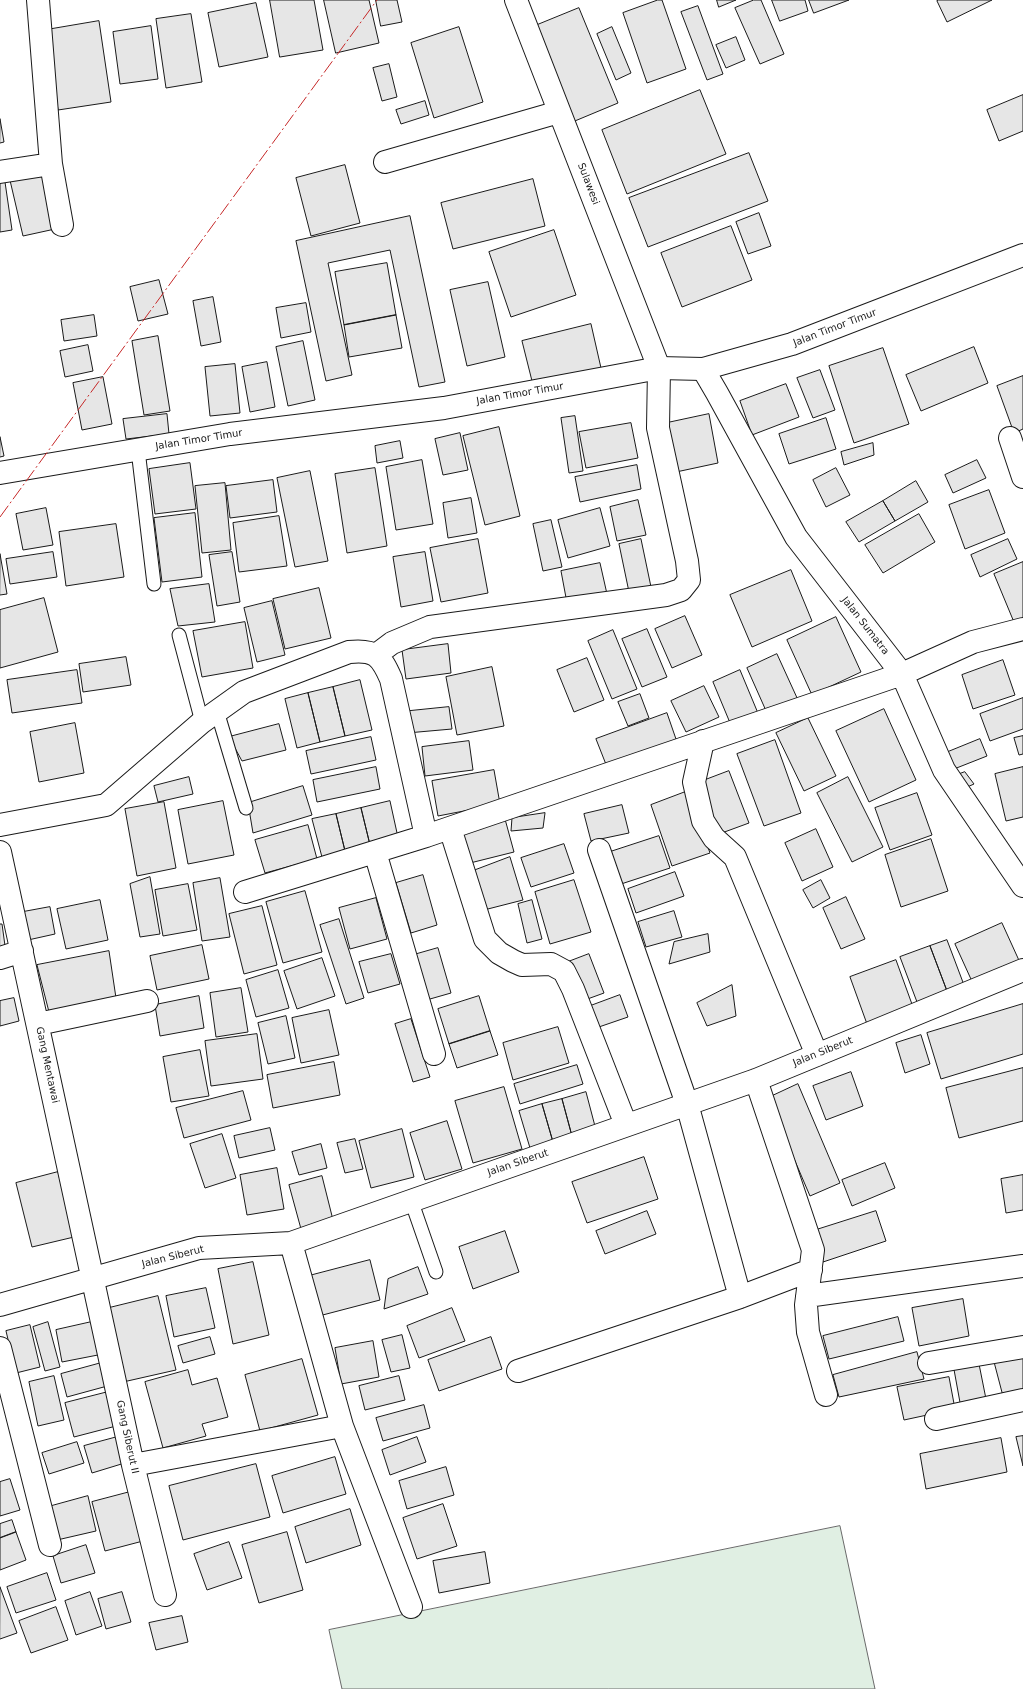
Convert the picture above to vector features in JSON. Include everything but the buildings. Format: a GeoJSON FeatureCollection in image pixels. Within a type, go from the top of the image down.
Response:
{"type":"FeatureCollection","features":[{"type":"Feature","properties":{"kind":"street"},"geometry":{"type":"LineString","coordinates":[[38,0],[51,164],[62,225]]}},
{"type":"Feature","properties":{"kind":"street","name":"Sulawesi"},"geometry":{"type":"LineString","coordinates":[[516,0],[659,368]]}},
{"type":"Feature","properties":{"kind":"street"},"geometry":{"type":"LineString","coordinates":[[385,162],[559,112]]}},
{"type":"Feature","properties":{"kind":"street"},"geometry":{"type":"LineString","coordinates":[[0,172],[51,164]]}},
{"type":"Feature","properties":{"kind":"street","name":"Jalan Timor Timur"},"geometry":{"type":"LineString","coordinates":[[0,473],[230,434],[444,408],[659,368],[703,369],[792,344],[1023,255]]}},
{"type":"Feature","properties":{"kind":"street"},"geometry":{"type":"LineString","coordinates":[[376,655],[392,643],[430,627],[666,595],[681,590],[689,580],[687,561],[658,428],[659,368]]}},
{"type":"Feature","properties":{"kind":"street","name":"Jalan Sumatra"},"geometry":{"type":"LineString","coordinates":[[703,369],[796,537],[902,674],[944,770],[1023,886]]}},
{"type":"Feature","properties":{"kind":"street"},"geometry":{"type":"LineString","coordinates":[[1010,438],[1023,477]]}},
{"type":"Feature","properties":{"kind":"street"},"geometry":{"type":"LineString","coordinates":[[245,892],[450,828],[902,674],[973,642],[1023,629]]}},
{"type":"Feature","properties":{"kind":"street"},"geometry":{"type":"LineString","coordinates":[[0,826],[106,805],[210,717],[244,692],[350,652],[365,650],[376,655],[384,664],[390,679],[426,836]]}},
{"type":"Feature","properties":{"kind":"street"},"geometry":{"type":"LineString","coordinates":[[703,741],[694,782],[703,821],[714,838],[735,857],[816,1055]]}},
{"type":"Feature","properties":{"kind":"street"},"geometry":{"type":"LineString","coordinates":[[450,828],[485,939],[499,953],[522,965],[551,964],[564,971],[573,989],[626,1125]]}},
{"type":"Feature","properties":{"kind":"street"},"geometry":{"type":"LineString","coordinates":[[598,850],[687,1104],[740,1297]]}},
{"type":"Feature","properties":{"kind":"street","name":"Gang Mentawai"},"geometry":{"type":"LineString","coordinates":[[0,852],[93,1278]]}},
{"type":"Feature","properties":{"kind":"street"},"geometry":{"type":"LineString","coordinates":[[375,852],[434,1054]]}},
{"type":"Feature","properties":{"kind":"street"},"geometry":{"type":"LineString","coordinates":[[0,958],[22,951]]}},
{"type":"Feature","properties":{"kind":"street","name":"Jalan Siberut"},"geometry":{"type":"LineString","coordinates":[[0,1305],[199,1248],[290,1242],[756,1080],[1023,970]]}},
{"type":"Feature","properties":{"kind":"street"},"geometry":{"type":"LineString","coordinates":[[38,1024],[147,1001]]}},
{"type":"Feature","properties":{"kind":"street"},"geometry":{"type":"LineString","coordinates":[[756,1080],[810,1239],[812,1250],[807,1296],[808,1332],[826,1395]]}},
{"type":"Feature","properties":{"kind":"street"},"geometry":{"type":"LineString","coordinates":[[290,1242],[342,1426],[411,1607]]}},
{"type":"Feature","properties":{"kind":"street"},"geometry":{"type":"LineString","coordinates":[[807,1296],[1023,1266]]}},
{"type":"Feature","properties":{"kind":"street"},"geometry":{"type":"LineString","coordinates":[[518,1371],[740,1297],[811,1270]]}},
{"type":"Feature","properties":{"kind":"street","name":"Gang Siberut II"},"geometry":{"type":"LineString","coordinates":[[93,1278],[133,1464],[164,1595]]}},
{"type":"Feature","properties":{"kind":"street"},"geometry":{"type":"LineString","coordinates":[[928,1363],[1023,1347]]}},
{"type":"Feature","properties":{"kind":"street"},"geometry":{"type":"LineString","coordinates":[[0,1348],[50,1545]]}},
{"type":"Feature","properties":{"kind":"street"},"geometry":{"type":"LineString","coordinates":[[936,1419],[1023,1400]]}},
{"type":"Feature","properties":{"kind":"street"},"geometry":{"type":"LineString","coordinates":[[133,1464],[342,1426]]}},
{"type":"Feature","properties":{"kind":"lane"},"geometry":{"type":"LineString","coordinates":[[138,450],[154,584]]}},
{"type":"Feature","properties":{"kind":"lane"},"geometry":{"type":"LineString","coordinates":[[179,635],[246,808]]}},
{"type":"Feature","properties":{"kind":"lane"},"geometry":{"type":"LineString","coordinates":[[411,1200],[436,1272]]}},
{"type":"Feature","properties":{"kind":"green space"},"geometry":{"type":"Polygon","coordinates":[[[840,1526],[875,1689],[342,1689],[329,1630],[840,1526]]]}},
{"type":"Feature","properties":{"kind":"power"},"geometry":{"type":"LineString","coordinates":[[0,517],[377,0]]}}]}
